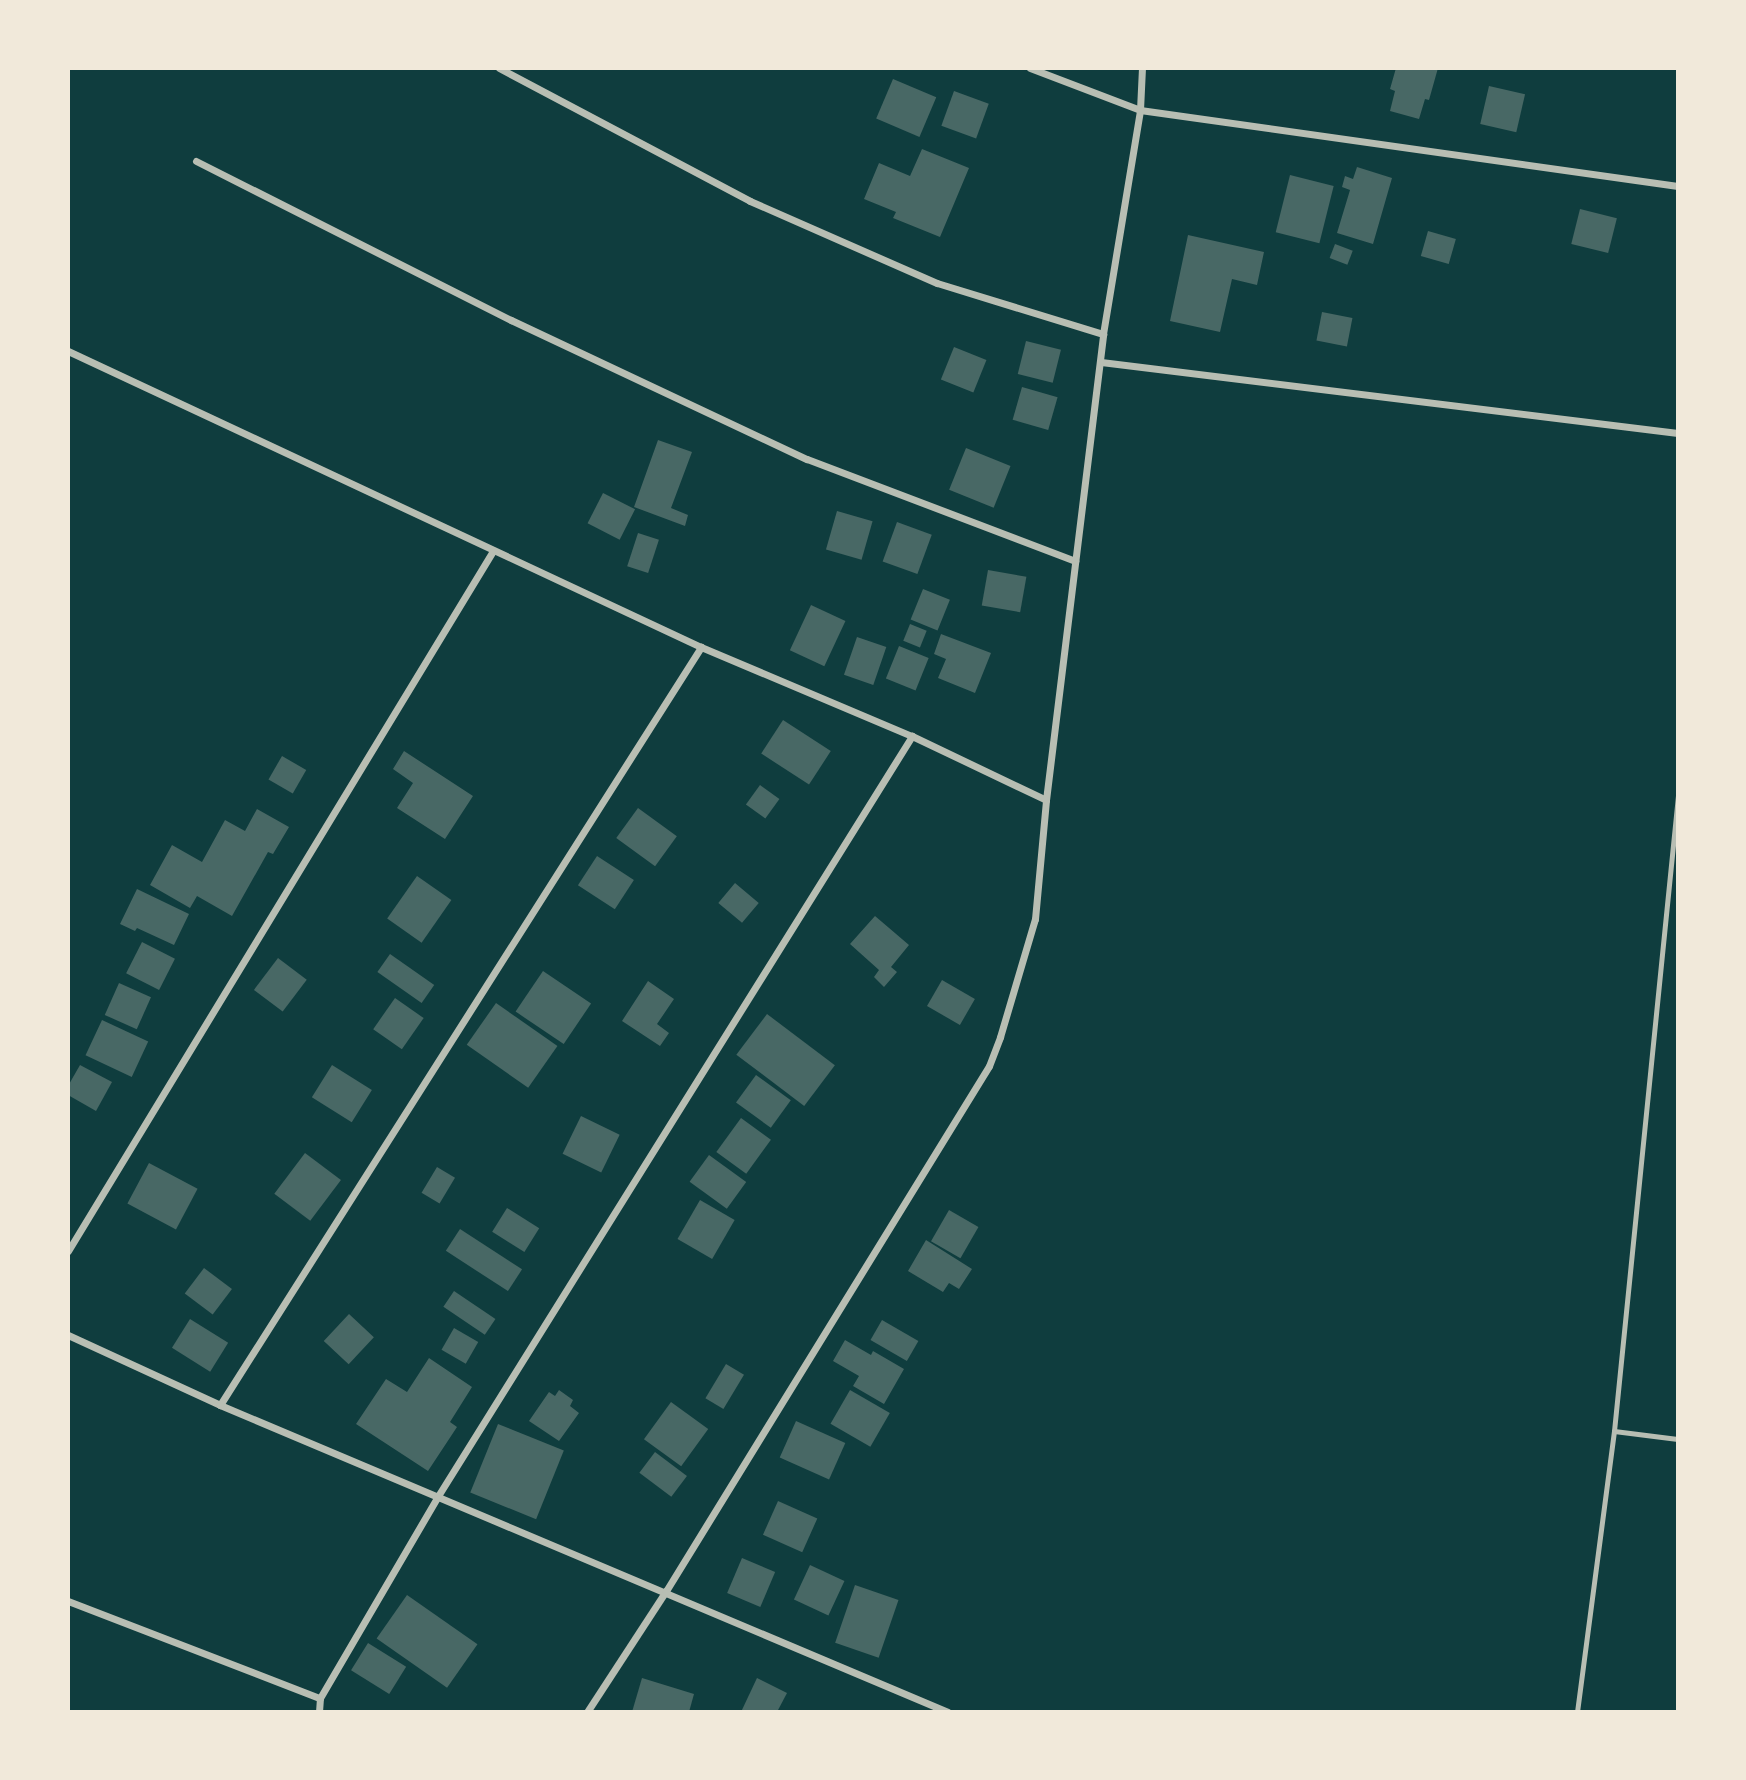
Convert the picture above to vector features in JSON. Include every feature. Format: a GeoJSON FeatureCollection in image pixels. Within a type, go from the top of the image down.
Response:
{"type":"FeatureCollection","features":[{"type":"Feature","properties":{"kind":"street"},"geometry":{"type":"LineString","coordinates":[[499,68],[750,201],[925,278],[1103,334]]}},
{"type":"Feature","properties":{"kind":"street"},"geometry":{"type":"LineString","coordinates":[[1030,68],[1140,110],[1678,186]]}},
{"type":"Feature","properties":{"kind":"street"},"geometry":{"type":"LineString","coordinates":[[587,1712],[666,1591],[989,1066],[1035,919],[1046,800],[1103,334],[1140,110],[1142,68]]}},
{"type":"Feature","properties":{"kind":"street"},"geometry":{"type":"LineString","coordinates":[[197,161],[511,320],[807,459],[1075,561]]}},
{"type":"Feature","properties":{"kind":"street"},"geometry":{"type":"LineString","coordinates":[[68,351],[701,647],[912,736],[1046,800]]}},
{"type":"Feature","properties":{"kind":"street"},"geometry":{"type":"LineString","coordinates":[[1101,362],[1678,433]]}},
{"type":"Feature","properties":{"kind":"street"},"geometry":{"type":"LineString","coordinates":[[68,1251],[493,551]]}},
{"type":"Feature","properties":{"kind":"street"},"geometry":{"type":"LineString","coordinates":[[220,1405],[701,647]]}},
{"type":"Feature","properties":{"kind":"street"},"geometry":{"type":"LineString","coordinates":[[319,1712],[320,1698],[438,1496],[912,736]]}},
{"type":"Feature","properties":{"kind":"street"},"geometry":{"type":"LineString","coordinates":[[68,1335],[220,1405],[948,1712]]}},
{"type":"Feature","properties":{"kind":"street"},"geometry":{"type":"LineString","coordinates":[[68,1601],[320,1698]]}},
{"type":"Feature","properties":{"kind":"lane"},"geometry":{"type":"LineString","coordinates":[[1577,1712],[1614,1431],[1678,795]]}},
{"type":"Feature","properties":{"kind":"lane"},"geometry":{"type":"LineString","coordinates":[[1614,1431],[1678,1439]]}},
{"type":"Feature","properties":{"kind":"building"},"geometry":{"type":"Polygon","coordinates":[[[1396,68],[1438,68],[1429,100],[1425,99],[1419,119],[1390,111],[1395,91],[1390,89],[1396,68]]]}},
{"type":"Feature","properties":{"kind":"building"},"geometry":{"type":"Polygon","coordinates":[[[893,79],[936,97],[919,137],[876,119],[893,79]]]}},
{"type":"Feature","properties":{"kind":"building"},"geometry":{"type":"Polygon","coordinates":[[[1489,86],[1525,94],[1516,132],[1480,124],[1489,86]]]}},
{"type":"Feature","properties":{"kind":"building"},"geometry":{"type":"Polygon","coordinates":[[[954,91],[989,104],[976,138],[941,126],[954,91]]]}},
{"type":"Feature","properties":{"kind":"building"},"geometry":{"type":"Polygon","coordinates":[[[922,149],[969,168],[940,237],[893,218],[896,212],[864,199],[879,163],[910,176],[922,149]]]}},
{"type":"Feature","properties":{"kind":"building"},"geometry":{"type":"Polygon","coordinates":[[[1357,167],[1392,178],[1373,244],[1337,233],[1350,190],[1342,187],[1345,176],[1353,179],[1357,167]]]}},
{"type":"Feature","properties":{"kind":"building"},"geometry":{"type":"Polygon","coordinates":[[[1290,175],[1334,186],[1319,243],[1276,232],[1290,175]]]}},
{"type":"Feature","properties":{"kind":"building"},"geometry":{"type":"Polygon","coordinates":[[[1580,209],[1617,218],[1608,253],[1571,244],[1580,209]]]}},
{"type":"Feature","properties":{"kind":"building"},"geometry":{"type":"Polygon","coordinates":[[[1428,231],[1456,239],[1449,264],[1421,256],[1428,231]]]}},
{"type":"Feature","properties":{"kind":"building"},"geometry":{"type":"Polygon","coordinates":[[[1188,235],[1264,252],[1257,285],[1232,279],[1220,332],[1170,321],[1188,235]]]}},
{"type":"Feature","properties":{"kind":"building"},"geometry":{"type":"Polygon","coordinates":[[[1335,244],[1353,251],[1347,265],[1330,258],[1335,244]]]}},
{"type":"Feature","properties":{"kind":"building"},"geometry":{"type":"Polygon","coordinates":[[[1322,312],[1352,318],[1347,346],[1316,340],[1322,312]]]}},
{"type":"Feature","properties":{"kind":"building"},"geometry":{"type":"Polygon","coordinates":[[[1026,341],[1061,350],[1053,383],[1018,374],[1026,341]]]}},
{"type":"Feature","properties":{"kind":"building"},"geometry":{"type":"Polygon","coordinates":[[[954,347],[986,360],[973,393],[941,379],[954,347]]]}},
{"type":"Feature","properties":{"kind":"building"},"geometry":{"type":"Polygon","coordinates":[[[1022,387],[1058,397],[1048,430],[1013,420],[1022,387]]]}},
{"type":"Feature","properties":{"kind":"building"},"geometry":{"type":"Polygon","coordinates":[[[658,440],[692,452],[671,508],[688,515],[685,526],[634,507],[658,440]]]}},
{"type":"Feature","properties":{"kind":"building"},"geometry":{"type":"Polygon","coordinates":[[[966,448],[1011,466],[994,508],[949,490],[966,448]]]}},
{"type":"Feature","properties":{"kind":"building"},"geometry":{"type":"Polygon","coordinates":[[[603,493],[635,509],[620,540],[588,523],[603,493]]]}},
{"type":"Feature","properties":{"kind":"building"},"geometry":{"type":"Polygon","coordinates":[[[837,511],[873,521],[862,560],[826,549],[837,511]]]}},
{"type":"Feature","properties":{"kind":"building"},"geometry":{"type":"Polygon","coordinates":[[[897,522],[932,535],[917,574],[883,561],[897,522]]]}},
{"type":"Feature","properties":{"kind":"building"},"geometry":{"type":"Polygon","coordinates":[[[638,533],[659,540],[648,573],[627,566],[638,533]]]}},
{"type":"Feature","properties":{"kind":"building"},"geometry":{"type":"Polygon","coordinates":[[[988,570],[1026,577],[1020,612],[982,605],[988,570]]]}},
{"type":"Feature","properties":{"kind":"building"},"geometry":{"type":"Polygon","coordinates":[[[923,589],[950,600],[938,630],[911,620],[923,589]]]}},
{"type":"Feature","properties":{"kind":"building"},"geometry":{"type":"Polygon","coordinates":[[[811,605],[845,621],[824,666],[790,650],[811,605]]]}},
{"type":"Feature","properties":{"kind":"building"},"geometry":{"type":"Polygon","coordinates":[[[910,624],[927,631],[920,647],[903,641],[910,624]]]}},
{"type":"Feature","properties":{"kind":"building"},"geometry":{"type":"Polygon","coordinates":[[[941,634],[991,653],[975,693],[938,678],[946,659],[934,654],[941,634]]]}},
{"type":"Feature","properties":{"kind":"building"},"geometry":{"type":"Polygon","coordinates":[[[857,637],[886,647],[873,685],[844,675],[857,637]]]}},
{"type":"Feature","properties":{"kind":"building"},"geometry":{"type":"Polygon","coordinates":[[[899,646],[929,658],[916,690],[886,678],[899,646]]]}},
{"type":"Feature","properties":{"kind":"building"},"geometry":{"type":"Polygon","coordinates":[[[783,720],[831,751],[809,785],[761,754],[783,720]]]}},
{"type":"Feature","properties":{"kind":"building"},"geometry":{"type":"Polygon","coordinates":[[[404,751],[473,796],[445,839],[397,808],[413,783],[393,769],[404,751]]]}},
{"type":"Feature","properties":{"kind":"building"},"geometry":{"type":"Polygon","coordinates":[[[282,756],[306,770],[293,793],[268,779],[282,756]]]}},
{"type":"Feature","properties":{"kind":"building"},"geometry":{"type":"Polygon","coordinates":[[[760,785],[779,799],[765,819],[746,804],[760,785]]]}},
{"type":"Feature","properties":{"kind":"building"},"geometry":{"type":"Polygon","coordinates":[[[638,808],[677,836],[655,866],[616,838],[638,808]]]}},
{"type":"Feature","properties":{"kind":"building"},"geometry":{"type":"Polygon","coordinates":[[[257,809],[289,827],[273,854],[268,852],[232,916],[197,896],[190,908],[150,885],[172,845],[202,862],[225,820],[245,831],[257,809]]]}},
{"type":"Feature","properties":{"kind":"building"},"geometry":{"type":"Polygon","coordinates":[[[597,856],[634,880],[615,909],[578,885],[597,856]]]}},
{"type":"Feature","properties":{"kind":"building"},"geometry":{"type":"Polygon","coordinates":[[[417,876],[451,900],[422,943],[387,919],[417,876]]]}},
{"type":"Feature","properties":{"kind":"building"},"geometry":{"type":"Polygon","coordinates":[[[735,883],[759,903],[742,923],[718,903],[735,883]]]}},
{"type":"Feature","properties":{"kind":"building"},"geometry":{"type":"Polygon","coordinates":[[[137,889],[189,914],[174,945],[137,928],[135,931],[120,924],[137,889]]]}},
{"type":"Feature","properties":{"kind":"building"},"geometry":{"type":"Polygon","coordinates":[[[875,916],[909,945],[891,967],[897,972],[884,987],[874,977],[879,970],[850,944],[875,916]]]}},
{"type":"Feature","properties":{"kind":"building"},"geometry":{"type":"Polygon","coordinates":[[[142,942],[175,959],[159,990],[126,973],[142,942]]]}},
{"type":"Feature","properties":{"kind":"building"},"geometry":{"type":"Polygon","coordinates":[[[390,954],[434,985],[422,1003],[377,972],[390,954]]]}},
{"type":"Feature","properties":{"kind":"building"},"geometry":{"type":"Polygon","coordinates":[[[278,958],[307,980],[283,1012],[254,990],[278,958]]]}},
{"type":"Feature","properties":{"kind":"building"},"geometry":{"type":"Polygon","coordinates":[[[543,971],[591,1003],[564,1044],[516,1012],[543,971]]]}},
{"type":"Feature","properties":{"kind":"building"},"geometry":{"type":"Polygon","coordinates":[[[942,980],[975,999],[960,1025],[927,1006],[942,980]]]}},
{"type":"Feature","properties":{"kind":"building"},"geometry":{"type":"Polygon","coordinates":[[[648,981],[674,999],[657,1024],[669,1033],[660,1046],[622,1021],[648,981]]]}},
{"type":"Feature","properties":{"kind":"building"},"geometry":{"type":"Polygon","coordinates":[[[119,983],[151,997],[137,1029],[105,1015],[119,983]]]}},
{"type":"Feature","properties":{"kind":"building"},"geometry":{"type":"Polygon","coordinates":[[[395,998],[424,1018],[402,1049],[373,1029],[395,998]]]}},
{"type":"Feature","properties":{"kind":"building"},"geometry":{"type":"Polygon","coordinates":[[[496,1003],[557,1046],[528,1088],[467,1045],[496,1003]]]}},
{"type":"Feature","properties":{"kind":"building"},"geometry":{"type":"Polygon","coordinates":[[[767,1014],[835,1065],[804,1106],[736,1055],[767,1014]]]}},
{"type":"Feature","properties":{"kind":"building"},"geometry":{"type":"Polygon","coordinates":[[[102,1020],[148,1042],[132,1077],[86,1055],[102,1020]]]}},
{"type":"Feature","properties":{"kind":"building"},"geometry":{"type":"Polygon","coordinates":[[[80,1065],[112,1082],[96,1111],[68,1095],[68,1086],[80,1065]]]}},
{"type":"Feature","properties":{"kind":"building"},"geometry":{"type":"Polygon","coordinates":[[[332,1065],[372,1090],[352,1122],[312,1097],[332,1065]]]}},
{"type":"Feature","properties":{"kind":"building"},"geometry":{"type":"Polygon","coordinates":[[[756,1075],[791,1100],[771,1128],[736,1103],[756,1075]]]}},
{"type":"Feature","properties":{"kind":"building"},"geometry":{"type":"Polygon","coordinates":[[[581,1116],[620,1135],[601,1173],[563,1154],[581,1116]]]}},
{"type":"Feature","properties":{"kind":"building"},"geometry":{"type":"Polygon","coordinates":[[[741,1118],[771,1140],[746,1174],[716,1152],[741,1118]]]}},
{"type":"Feature","properties":{"kind":"building"},"geometry":{"type":"Polygon","coordinates":[[[305,1153],[341,1180],[310,1221],[274,1194],[305,1153]]]}},
{"type":"Feature","properties":{"kind":"building"},"geometry":{"type":"Polygon","coordinates":[[[709,1155],[746,1182],[727,1209],[690,1182],[709,1155]]]}},
{"type":"Feature","properties":{"kind":"building"},"geometry":{"type":"Polygon","coordinates":[[[149,1163],[198,1189],[176,1229],[127,1204],[149,1163]]]}},
{"type":"Feature","properties":{"kind":"building"},"geometry":{"type":"Polygon","coordinates":[[[437,1167],[455,1178],[440,1204],[422,1193],[437,1167]]]}},
{"type":"Feature","properties":{"kind":"building"},"geometry":{"type":"Polygon","coordinates":[[[700,1200],[735,1220],[712,1259],[678,1239],[700,1200]]]}},
{"type":"Feature","properties":{"kind":"building"},"geometry":{"type":"Polygon","coordinates":[[[507,1208],[539,1228],[524,1252],[492,1232],[507,1208]]]}},
{"type":"Feature","properties":{"kind":"building"},"geometry":{"type":"Polygon","coordinates":[[[949,1210],[978,1227],[960,1258],[931,1241],[949,1210]]]}},
{"type":"Feature","properties":{"kind":"building"},"geometry":{"type":"Polygon","coordinates":[[[460,1229],[522,1269],[508,1291],[446,1251],[460,1229]]]}},
{"type":"Feature","properties":{"kind":"building"},"geometry":{"type":"Polygon","coordinates":[[[926,1240],[972,1269],[959,1289],[949,1283],[943,1292],[908,1271],[926,1240]]]}},
{"type":"Feature","properties":{"kind":"building"},"geometry":{"type":"Polygon","coordinates":[[[204,1268],[232,1289],[213,1315],[185,1294],[204,1268]]]}},
{"type":"Feature","properties":{"kind":"building"},"geometry":{"type":"Polygon","coordinates":[[[454,1291],[495,1319],[485,1335],[443,1307],[454,1291]]]}},
{"type":"Feature","properties":{"kind":"building"},"geometry":{"type":"Polygon","coordinates":[[[349,1314],[374,1337],[349,1364],[324,1341],[349,1314]]]}},
{"type":"Feature","properties":{"kind":"building"},"geometry":{"type":"Polygon","coordinates":[[[190,1319],[228,1343],[210,1372],[172,1348],[190,1319]]]}},
{"type":"Feature","properties":{"kind":"building"},"geometry":{"type":"Polygon","coordinates":[[[882,1320],[918,1341],[907,1361],[870,1340],[882,1320]]]}},
{"type":"Feature","properties":{"kind":"building"},"geometry":{"type":"Polygon","coordinates":[[[454,1328],[478,1342],[466,1364],[442,1350],[454,1328]]]}},
{"type":"Feature","properties":{"kind":"building"},"geometry":{"type":"Polygon","coordinates":[[[845,1340],[871,1355],[873,1351],[904,1369],[884,1404],[853,1386],[859,1376],[833,1361],[845,1340]]]}},
{"type":"Feature","properties":{"kind":"building"},"geometry":{"type":"Polygon","coordinates":[[[429,1358],[472,1387],[450,1422],[457,1427],[428,1471],[356,1424],[386,1379],[407,1392],[429,1358]]]}},
{"type":"Feature","properties":{"kind":"building"},"geometry":{"type":"Polygon","coordinates":[[[726,1364],[744,1375],[723,1409],[705,1398],[726,1364]]]}},
{"type":"Feature","properties":{"kind":"building"},"geometry":{"type":"Polygon","coordinates":[[[559,1390],[573,1400],[570,1406],[579,1413],[559,1441],[529,1421],[549,1392],[555,1396],[559,1390]]]}},
{"type":"Feature","properties":{"kind":"building"},"geometry":{"type":"Polygon","coordinates":[[[850,1390],[890,1413],[870,1447],[830,1424],[850,1390]]]}},
{"type":"Feature","properties":{"kind":"building"},"geometry":{"type":"Polygon","coordinates":[[[671,1402],[708,1429],[681,1466],[644,1439],[671,1402]]]}},
{"type":"Feature","properties":{"kind":"building"},"geometry":{"type":"Polygon","coordinates":[[[796,1421],[845,1443],[829,1480],[780,1458],[796,1421]]]}},
{"type":"Feature","properties":{"kind":"building"},"geometry":{"type":"Polygon","coordinates":[[[498,1424],[564,1451],[536,1519],[470,1493],[498,1424]]]}},
{"type":"Feature","properties":{"kind":"building"},"geometry":{"type":"Polygon","coordinates":[[[655,1452],[687,1476],[671,1497],[639,1473],[655,1452]]]}},
{"type":"Feature","properties":{"kind":"building"},"geometry":{"type":"Polygon","coordinates":[[[778,1501],[817,1518],[802,1552],[763,1535],[778,1501]]]}},
{"type":"Feature","properties":{"kind":"building"},"geometry":{"type":"Polygon","coordinates":[[[742,1558],[775,1572],[760,1607],[727,1593],[742,1558]]]}},
{"type":"Feature","properties":{"kind":"building"},"geometry":{"type":"Polygon","coordinates":[[[810,1565],[844,1581],[828,1615],[794,1599],[810,1565]]]}},
{"type":"Feature","properties":{"kind":"building"},"geometry":{"type":"Polygon","coordinates":[[[855,1585],[898,1600],[879,1658],[835,1643],[855,1585]]]}},
{"type":"Feature","properties":{"kind":"building"},"geometry":{"type":"Polygon","coordinates":[[[407,1595],[477,1644],[447,1688],[377,1638],[407,1595]]]}},
{"type":"Feature","properties":{"kind":"building"},"geometry":{"type":"Polygon","coordinates":[[[368,1643],[406,1667],[389,1694],[351,1670],[368,1643]]]}},
{"type":"Feature","properties":{"kind":"building"},"geometry":{"type":"Polygon","coordinates":[[[642,1678],[694,1694],[689,1712],[632,1712],[642,1678]]]}},
{"type":"Feature","properties":{"kind":"building"},"geometry":{"type":"Polygon","coordinates":[[[757,1678],[787,1693],[777,1712],[741,1712],[757,1678]]]}}]}
